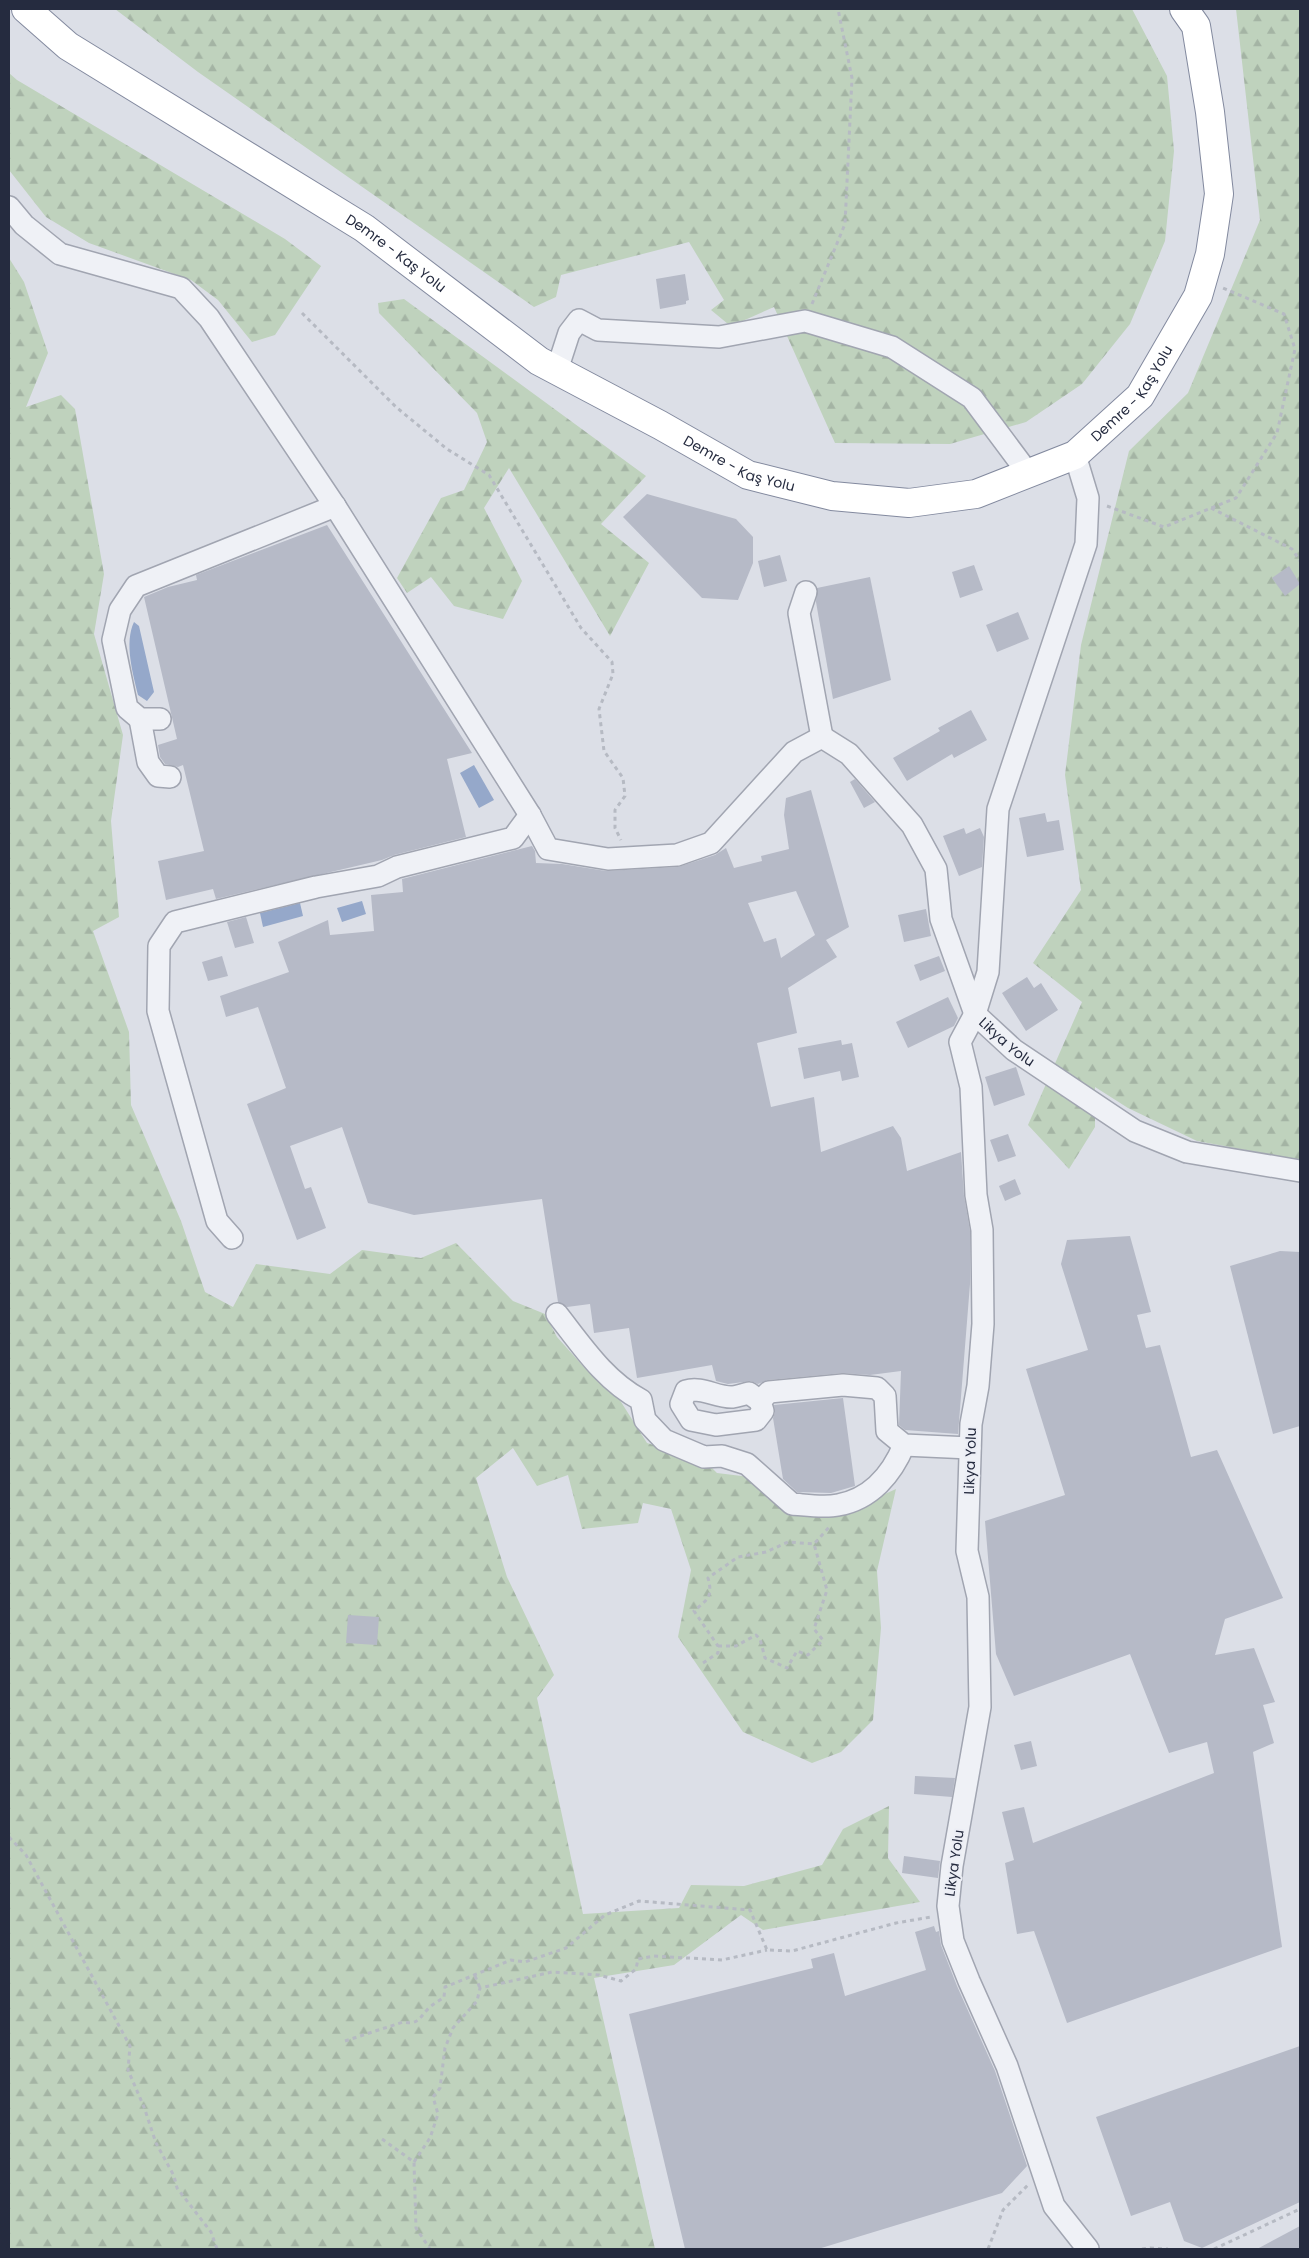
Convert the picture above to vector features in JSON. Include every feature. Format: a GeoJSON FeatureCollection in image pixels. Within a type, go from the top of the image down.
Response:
{"type":"FeatureCollection","features":[{"type":"Feature","properties":{"kind":"highway","name":"Demre - Kaş Yolu"},"geometry":{"type":"LineString","coordinates":[[26,9],[68,46],[364,228],[539,361],[748,475],[832,496],[909,503],[976,494],[1075,455],[1140,396],[1198,296],[1210,254],[1220,194],[1210,112],[1196,26],[1184,9]]}},
{"type":"Feature","properties":{"kind":"street"},"geometry":{"type":"LineString","coordinates":[[9,207],[24,225],[60,254],[181,288],[209,318],[335,506],[530,815],[548,849],[608,860],[677,856],[711,843],[794,752],[822,736]]}},
{"type":"Feature","properties":{"kind":"street"},"geometry":{"type":"LineString","coordinates":[[557,370],[569,333],[579,320],[598,330],[720,337],[805,321],[892,347],[972,398],[1028,473]]}},
{"type":"Feature","properties":{"kind":"street"},"geometry":{"type":"LineString","coordinates":[[975,1014],[988,972],[998,808],[1086,544],[1088,498],[1075,455]]}},
{"type":"Feature","properties":{"kind":"street"},"geometry":{"type":"LineString","coordinates":[[170,777],[158,776],[148,762],[150,719],[127,708],[113,640],[120,610],[136,586],[335,506]]}},
{"type":"Feature","properties":{"kind":"street"},"geometry":{"type":"LineString","coordinates":[[806,592],[799,612],[822,736],[849,754],[912,825],[936,869],[941,919],[975,1014]]}},
{"type":"Feature","properties":{"kind":"street"},"geometry":{"type":"LineString","coordinates":[[232,1238],[217,1221],[158,1011],[159,946],[175,922],[316,887],[378,876],[397,867],[513,838],[530,815]]}},
{"type":"Feature","properties":{"kind":"street","name":"Likya Yolu"},"geometry":{"type":"LineString","coordinates":[[1088,2249],[1054,2206],[1007,2066],[953,1941],[949,1913],[952,1866],[980,1707],[978,1597],[967,1551],[970,1448],[984,1324],[982,1230],[976,1195],[971,1087],[960,1042],[975,1014],[1014,1050],[1135,1131],[1187,1152],[1300,1171]]}},
{"type":"Feature","properties":{"kind":"street"},"geometry":{"type":"LineString","coordinates":[[557,1314],[595,1363],[625,1392],[641,1400],[645,1420],[664,1440],[704,1457],[722,1456],[747,1464],[792,1504],[838,1506],[868,1494],[880,1483],[899,1457],[904,1445]]}},
{"type":"Feature","properties":{"kind":"street"},"geometry":{"type":"LineString","coordinates":[[760,1400],[769,1392],[844,1385],[877,1388],[885,1396],[887,1431],[904,1445],[970,1448]]}},
{"type":"Feature","properties":{"kind":"path"},"geometry":{"type":"LineString","coordinates":[[805,321],[844,224],[852,78],[838,9]]}},
{"type":"Feature","properties":{"kind":"path"},"geometry":{"type":"LineString","coordinates":[[1088,498],[1164,527],[1236,498],[1277,433],[1295,349],[1284,314],[1203,280]]}},
{"type":"Feature","properties":{"kind":"path"},"geometry":{"type":"LineString","coordinates":[[302,313],[396,407],[447,449],[489,474],[581,628],[612,662],[613,674],[599,709],[604,751],[623,778],[625,796],[615,810],[615,828],[630,858]]}},
{"type":"Feature","properties":{"kind":"path"},"geometry":{"type":"LineString","coordinates":[[1211,508],[1292,549],[1300,561]]}},
{"type":"Feature","properties":{"kind":"path"},"geometry":{"type":"LineString","coordinates":[[814,1544],[831,1526],[838,1506]]}},
{"type":"Feature","properties":{"kind":"path"},"geometry":{"type":"LineString","coordinates":[[703,1663],[718,1653],[718,1646],[694,1611],[708,1599],[711,1590],[708,1578],[738,1557],[766,1552],[788,1542],[814,1544]]}},
{"type":"Feature","properties":{"kind":"path"},"geometry":{"type":"LineString","coordinates":[[718,1646],[736,1646],[756,1635],[760,1639],[765,1658],[787,1668],[798,1651],[808,1656],[823,1640],[814,1629],[827,1590],[814,1544]]}},
{"type":"Feature","properties":{"kind":"path"},"geometry":{"type":"LineString","coordinates":[[9,1837],[26,1856],[130,2046],[128,2070],[156,2143],[174,2176],[177,2188],[211,2232],[217,2249]]}},
{"type":"Feature","properties":{"kind":"path"},"geometry":{"type":"LineString","coordinates":[[345,2041],[403,2022],[412,2024],[420,2020],[428,2009],[444,1997],[445,1987],[511,1960],[525,1962],[566,1948],[605,1915],[639,1901],[750,1910],[767,1950]]}},
{"type":"Feature","properties":{"kind":"path"},"geometry":{"type":"LineString","coordinates":[[480,1988],[552,1972],[599,1975],[621,1981],[636,1969],[638,1959],[654,1956],[722,1960],[767,1950],[792,1951],[896,1924],[949,1913]]}},
{"type":"Feature","properties":{"kind":"path"},"geometry":{"type":"LineString","coordinates":[[430,2249],[416,2228],[414,2162],[430,2138],[438,2114],[433,2097],[440,2088],[444,2048],[453,2028],[477,2001],[480,1988],[475,1976]]}},
{"type":"Feature","properties":{"kind":"path"},"geometry":{"type":"LineString","coordinates":[[382,2140],[414,2162]]}},
{"type":"Feature","properties":{"kind":"path"},"geometry":{"type":"LineString","coordinates":[[988,2249],[1003,2210],[1042,2170]]}},
{"type":"Feature","properties":{"kind":"path"},"geometry":{"type":"LineString","coordinates":[[1214,2249],[1300,2209]]}},
{"type":"Feature","properties":{"kind":"path"},"geometry":{"type":"LineString","coordinates":[[1142,2249],[1168,2249]]}},
{"type":"Feature","properties":{"kind":"green space"},"geometry":{"type":"Polygon","coordinates":[[[115,9],[1132,9],[1167,76],[1174,151],[1165,241],[1130,324],[1082,384],[1026,422],[950,444],[835,443],[774,307],[738,323],[728,324],[711,310],[724,300],[689,242],[561,275],[556,297],[534,307],[198,72],[115,9]]]}},
{"type":"Feature","properties":{"kind":"green space"},"geometry":{"type":"Polygon","coordinates":[[[1236,9],[1300,9],[1300,1160],[1197,1141],[1128,1108],[1095,1087],[1095,1127],[1069,1169],[1028,1125],[1082,1002],[1033,963],[1081,890],[1065,775],[1081,645],[1129,451],[1188,393],[1260,220],[1236,9]]]}},
{"type":"Feature","properties":{"kind":"green space"},"geometry":{"type":"Polygon","coordinates":[[[9,73],[17,80],[285,239],[321,266],[275,335],[252,342],[218,300],[191,280],[89,243],[46,217],[9,170],[9,73]]]}},
{"type":"Feature","properties":{"kind":"green space"},"geometry":{"type":"Polygon","coordinates":[[[9,258],[24,282],[48,353],[26,407],[61,395],[75,409],[104,574],[94,634],[123,735],[111,821],[119,917],[93,931],[129,1032],[131,1105],[181,1221],[205,1292],[233,1307],[256,1264],[330,1274],[362,1250],[421,1258],[456,1243],[513,1301],[545,1314],[557,1337],[583,1366],[616,1394],[647,1443],[704,1460],[717,1473],[750,1477],[768,1499],[804,1513],[876,1498],[896,1489],[877,1571],[881,1628],[873,1720],[841,1752],[812,1763],[743,1732],[678,1637],[691,1570],[671,1509],[643,1503],[638,1523],[582,1529],[568,1475],[537,1486],[513,1448],[476,1478],[507,1577],[554,1675],[537,1698],[583,1914],[679,1908],[691,1885],[744,1886],[822,1865],[843,1829],[889,1806],[888,1858],[920,1902],[763,1930],[741,1915],[674,1965],[594,1978],[655,2249],[9,2249],[9,258]]]}},
{"type":"Feature","properties":{"kind":"green space"},"geometry":{"type":"Polygon","coordinates":[[[404,299],[646,476],[601,524],[649,563],[610,636],[509,468],[484,508],[522,581],[503,619],[454,606],[431,577],[407,593],[397,578],[441,498],[464,490],[487,442],[477,413],[379,313],[378,303],[404,299]]]}},
{"type":"Feature","properties":{"kind":"water"},"geometry":{"type":"Polygon","coordinates":[[[134,622],[139,626],[154,692],[147,701],[138,695],[132,668],[130,639],[134,622]]]}},
{"type":"Feature","properties":{"kind":"water"},"geometry":{"type":"Polygon","coordinates":[[[474,765],[494,800],[479,808],[460,773],[474,765]]]}},
{"type":"Feature","properties":{"kind":"water"},"geometry":{"type":"Polygon","coordinates":[[[362,901],[366,914],[342,922],[337,908],[362,901]]]}},
{"type":"Feature","properties":{"kind":"water"},"geometry":{"type":"Polygon","coordinates":[[[300,903],[303,916],[263,927],[260,913],[300,903]]]}},
{"type":"Feature","properties":{"kind":"building"},"geometry":{"type":"Polygon","coordinates":[[[685,274],[689,300],[686,301],[686,304],[660,309],[656,279],[685,274]]]}},
{"type":"Feature","properties":{"kind":"building"},"geometry":{"type":"Polygon","coordinates":[[[647,494],[736,519],[753,537],[753,563],[738,600],[702,598],[623,517],[647,494]]]}},
{"type":"Feature","properties":{"kind":"building"},"geometry":{"type":"Polygon","coordinates":[[[327,525],[472,753],[447,759],[466,837],[394,855],[382,860],[216,899],[213,889],[166,900],[158,861],[204,851],[183,765],[178,767],[165,764],[160,757],[158,745],[177,739],[144,597],[168,587],[197,580],[196,575],[327,525]]]}},
{"type":"Feature","properties":{"kind":"building"},"geometry":{"type":"Polygon","coordinates":[[[780,555],[787,581],[764,587],[758,561],[780,555]]]}},
{"type":"Feature","properties":{"kind":"building"},"geometry":{"type":"Polygon","coordinates":[[[974,565],[983,590],[960,598],[952,572],[974,565]]]}},
{"type":"Feature","properties":{"kind":"building"},"geometry":{"type":"Polygon","coordinates":[[[1289,566],[1300,584],[1285,596],[1272,578],[1289,566]]]}},
{"type":"Feature","properties":{"kind":"building"},"geometry":{"type":"Polygon","coordinates":[[[870,577],[891,680],[833,699],[816,602],[817,588],[870,577]]]}},
{"type":"Feature","properties":{"kind":"building"},"geometry":{"type":"Polygon","coordinates":[[[1018,612],[1029,639],[997,652],[986,625],[1018,612]]]}},
{"type":"Feature","properties":{"kind":"building"},"geometry":{"type":"Polygon","coordinates":[[[971,710],[987,740],[954,758],[952,754],[907,781],[893,758],[940,731],[938,728],[971,710]]]}},
{"type":"Feature","properties":{"kind":"building"},"geometry":{"type":"Polygon","coordinates":[[[855,779],[875,802],[864,808],[850,782],[855,779]]]}},
{"type":"Feature","properties":{"kind":"building"},"geometry":{"type":"Polygon","coordinates":[[[811,790],[849,927],[826,940],[837,957],[788,988],[797,1033],[757,1043],[771,1107],[814,1097],[821,1152],[893,1126],[901,1138],[907,1171],[961,1152],[964,1196],[970,1231],[970,1284],[958,1434],[905,1430],[899,1425],[901,1371],[870,1375],[842,1373],[768,1380],[758,1384],[751,1381],[728,1384],[716,1381],[712,1365],[637,1378],[629,1328],[594,1333],[590,1304],[567,1307],[558,1302],[542,1199],[414,1215],[368,1203],[342,1127],[290,1146],[305,1189],[311,1187],[326,1228],[297,1240],[247,1104],[286,1088],[258,1007],[226,1017],[220,996],[289,972],[278,942],[328,920],[330,935],[374,931],[371,895],[403,892],[402,879],[532,846],[535,851],[536,863],[562,864],[606,871],[678,867],[715,855],[726,848],[734,868],[762,861],[761,856],[789,849],[784,815],[786,798],[811,790]],[[796,891],[748,903],[764,942],[776,938],[781,958],[815,935],[796,891]]]}},
{"type":"Feature","properties":{"kind":"building"},"geometry":{"type":"Polygon","coordinates":[[[1045,813],[1047,822],[1059,820],[1064,850],[1027,857],[1019,818],[1045,813]]]}},
{"type":"Feature","properties":{"kind":"building"},"geometry":{"type":"Polygon","coordinates":[[[964,828],[966,834],[980,828],[984,837],[982,867],[959,876],[943,836],[964,828]]]}},
{"type":"Feature","properties":{"kind":"building"},"geometry":{"type":"Polygon","coordinates":[[[926,909],[931,936],[904,942],[898,915],[926,909]]]}},
{"type":"Feature","properties":{"kind":"building"},"geometry":{"type":"Polygon","coordinates":[[[246,917],[254,943],[235,948],[227,922],[246,917]]]}},
{"type":"Feature","properties":{"kind":"building"},"geometry":{"type":"Polygon","coordinates":[[[222,956],[228,976],[208,981],[202,962],[222,956]]]}},
{"type":"Feature","properties":{"kind":"building"},"geometry":{"type":"Polygon","coordinates":[[[939,956],[945,971],[920,981],[914,965],[939,956]]]}},
{"type":"Feature","properties":{"kind":"building"},"geometry":{"type":"Polygon","coordinates":[[[1027,977],[1034,988],[1041,983],[1058,1010],[1026,1031],[1002,993],[1027,977]]]}},
{"type":"Feature","properties":{"kind":"building"},"geometry":{"type":"Polygon","coordinates":[[[948,997],[958,1018],[954,1026],[908,1048],[896,1022],[948,997]]]}},
{"type":"Feature","properties":{"kind":"building"},"geometry":{"type":"Polygon","coordinates":[[[841,1040],[842,1045],[852,1043],[859,1077],[842,1081],[840,1071],[804,1079],[798,1048],[841,1040]]]}},
{"type":"Feature","properties":{"kind":"building"},"geometry":{"type":"Polygon","coordinates":[[[1016,1067],[1025,1095],[994,1106],[985,1077],[1016,1067]]]}},
{"type":"Feature","properties":{"kind":"building"},"geometry":{"type":"Polygon","coordinates":[[[1008,1134],[1016,1156],[998,1162],[990,1140],[1008,1134]]]}},
{"type":"Feature","properties":{"kind":"building"},"geometry":{"type":"Polygon","coordinates":[[[1015,1179],[1021,1194],[1005,1201],[999,1186],[1015,1179]]]}},
{"type":"Feature","properties":{"kind":"building"},"geometry":{"type":"Polygon","coordinates":[[[1130,1236],[1151,1312],[1137,1315],[1146,1348],[1160,1345],[1191,1457],[1217,1450],[1283,1598],[1225,1619],[1215,1655],[1254,1648],[1275,1702],[1263,1705],[1274,1743],[1253,1752],[1282,1947],[1067,2023],[1034,1931],[1017,1934],[1005,1863],[1014,1860],[1002,1812],[1024,1807],[1033,1843],[1214,1773],[1207,1742],[1169,1753],[1130,1654],[1014,1696],[996,1654],[985,1521],[1065,1495],[1026,1369],[1088,1350],[1061,1264],[1067,1240],[1130,1236]]]}},
{"type":"Feature","properties":{"kind":"building"},"geometry":{"type":"Polygon","coordinates":[[[1280,1251],[1300,1252],[1300,1426],[1273,1434],[1230,1266],[1280,1251]]]}},
{"type":"Feature","properties":{"kind":"building"},"geometry":{"type":"Polygon","coordinates":[[[843,1398],[855,1486],[831,1493],[797,1492],[783,1479],[773,1418],[775,1413],[774,1405],[843,1398]]]}},
{"type":"Feature","properties":{"kind":"building"},"geometry":{"type":"Polygon","coordinates":[[[348,1615],[379,1617],[377,1645],[346,1643],[348,1615]]]}},
{"type":"Feature","properties":{"kind":"building"},"geometry":{"type":"Polygon","coordinates":[[[1031,1741],[1037,1766],[1021,1770],[1014,1745],[1031,1741]]]}},
{"type":"Feature","properties":{"kind":"building"},"geometry":{"type":"Polygon","coordinates":[[[915,1776],[955,1778],[952,1797],[914,1794],[915,1776]]]}},
{"type":"Feature","properties":{"kind":"building"},"geometry":{"type":"Polygon","coordinates":[[[904,1856],[940,1861],[938,1878],[902,1873],[904,1856]]]}},
{"type":"Feature","properties":{"kind":"building"},"geometry":{"type":"Polygon","coordinates":[[[934,1926],[936,1932],[939,1931],[941,1945],[957,1986],[995,2071],[1027,2166],[1002,2193],[818,2249],[685,2249],[629,2014],[813,1968],[811,1959],[834,1953],[845,1996],[926,1970],[915,1932],[934,1926]]]}},
{"type":"Feature","properties":{"kind":"building"},"geometry":{"type":"Polygon","coordinates":[[[1300,2046],[1300,2202],[1202,2248],[1184,2241],[1170,2202],[1131,2216],[1096,2117],[1300,2046]]]}},
{"type":"Feature","properties":{"kind":"building"},"geometry":{"type":"Polygon","coordinates":[[[1300,2226],[1300,2249],[1257,2249],[1300,2226]]]}}]}
